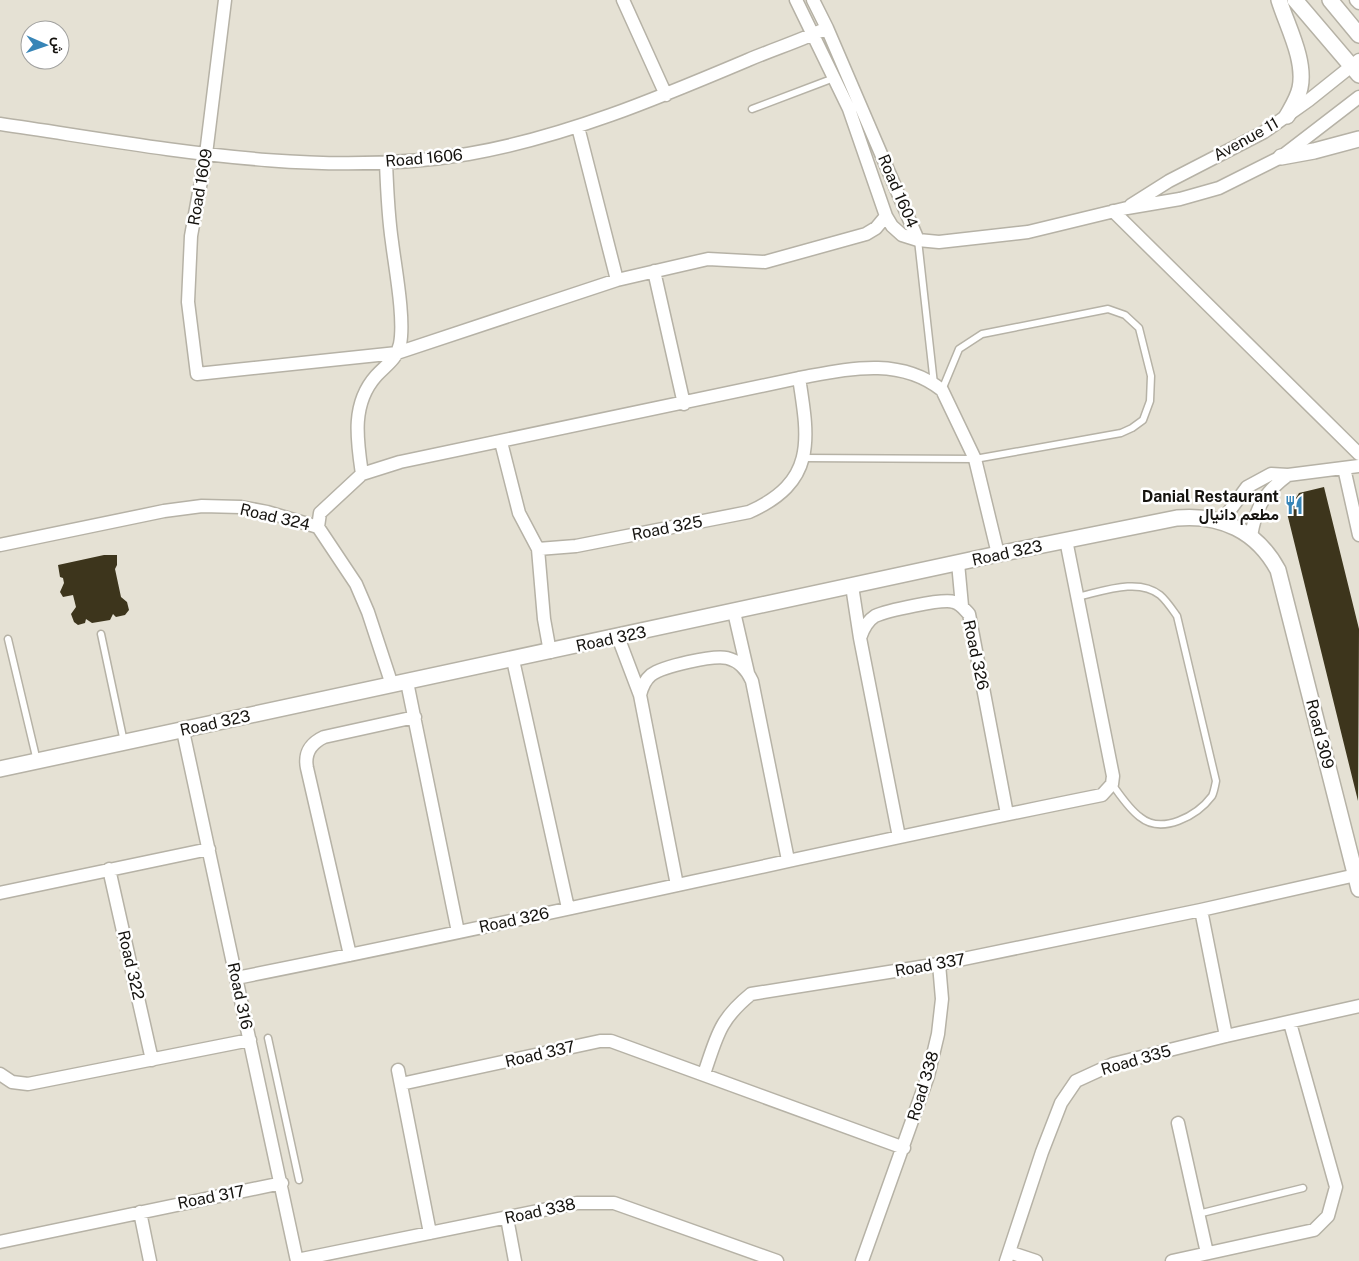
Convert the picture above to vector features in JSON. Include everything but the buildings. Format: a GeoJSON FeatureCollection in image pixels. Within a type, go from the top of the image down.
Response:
{"type":"FeatureCollection","features":[{"type":"Feature","properties":{"kind":"street","name":"Road 1609"},"geometry":{"type":"LineString","coordinates":[[224,0],[206,154],[191,236],[189,270],[190,328],[197,374],[397,353]]}},
{"type":"Feature","properties":{"kind":"street"},"geometry":{"type":"LineString","coordinates":[[623,0],[666,95]]}},
{"type":"Feature","properties":{"kind":"street","name":"Road 1604"},"geometry":{"type":"LineString","coordinates":[[796,0],[814,34],[853,121],[886,216],[892,226],[902,235],[918,240]]}},
{"type":"Feature","properties":{"kind":"street","name":"Road 1604"},"geometry":{"type":"LineString","coordinates":[[813,0],[828,28],[918,240]]}},
{"type":"Feature","properties":{"kind":"street"},"geometry":{"type":"LineString","coordinates":[[1278,0],[1294,44],[1301,76],[1300,87],[1287,116]]}},
{"type":"Feature","properties":{"kind":"street"},"geometry":{"type":"LineString","coordinates":[[1295,0],[1356,67]]}},
{"type":"Feature","properties":{"kind":"street"},"geometry":{"type":"LineString","coordinates":[[1330,0],[1359,35]]}},
{"type":"Feature","properties":{"kind":"street"},"geometry":{"type":"LineString","coordinates":[[1356,0],[1359,3]]}},
{"type":"Feature","properties":{"kind":"street","name":"Road 1606"},"geometry":{"type":"LineString","coordinates":[[0,124],[206,154],[340,163],[386,162],[468,154],[506,146],[578,126],[666,95],[828,28]]}},
{"type":"Feature","properties":{"kind":"street","name":"Avenue 11"},"geometry":{"type":"LineString","coordinates":[[1126,208],[1169,181],[1264,132],[1356,67]]}},
{"type":"Feature","properties":{"kind":"street","name":"Avenue 11"},"geometry":{"type":"LineString","coordinates":[[918,240],[939,242],[1028,232],[1126,208],[1180,200],[1219,188],[1281,157],[1332,120],[1359,97]]}},
{"type":"Feature","properties":{"kind":"street"},"geometry":{"type":"LineString","coordinates":[[578,126],[617,280]]}},
{"type":"Feature","properties":{"kind":"street"},"geometry":{"type":"LineString","coordinates":[[1281,157],[1314,151],[1359,139]]}},
{"type":"Feature","properties":{"kind":"street"},"geometry":{"type":"LineString","coordinates":[[362,474],[357,422],[360,405],[364,392],[374,378],[393,361],[397,353],[401,332],[386,162]]}},
{"type":"Feature","properties":{"kind":"street"},"geometry":{"type":"LineString","coordinates":[[1113,211],[1359,454]]}},
{"type":"Feature","properties":{"kind":"street"},"geometry":{"type":"LineString","coordinates":[[397,353],[617,280],[708,259],[765,262],[866,234],[876,228],[886,216]]}},
{"type":"Feature","properties":{"kind":"street"},"geometry":{"type":"LineString","coordinates":[[654,271],[684,404]]}},
{"type":"Feature","properties":{"kind":"street"},"geometry":{"type":"LineString","coordinates":[[318,527],[320,513],[362,474],[400,462],[684,404],[799,378],[861,367],[882,367],[903,371],[938,387],[975,459],[998,554]]}},
{"type":"Feature","properties":{"kind":"street","name":"Road 325"},"geometry":{"type":"LineString","coordinates":[[538,549],[576,546],[749,512],[770,502],[788,487],[800,467],[807,445],[806,421],[799,378]]}},
{"type":"Feature","properties":{"kind":"street"},"geometry":{"type":"LineString","coordinates":[[501,442],[519,513],[538,549],[550,652]]}},
{"type":"Feature","properties":{"kind":"street"},"geometry":{"type":"LineString","coordinates":[[1222,521],[1247,487],[1271,474],[1288,475],[1359,466]]}},
{"type":"Feature","properties":{"kind":"street"},"geometry":{"type":"LineString","coordinates":[[1344,468],[1359,535]]}},
{"type":"Feature","properties":{"kind":"street"},"geometry":{"type":"LineString","coordinates":[[1251,536],[1254,515],[1265,495],[1288,475]]}},
{"type":"Feature","properties":{"kind":"street","name":"Road 324"},"geometry":{"type":"LineString","coordinates":[[0,545],[164,511],[202,506],[258,510],[318,527],[356,584],[368,612],[392,686]]}},
{"type":"Feature","properties":{"kind":"street","name":"Road 323"},"geometry":{"type":"LineString","coordinates":[[0,769],[998,554],[1177,518],[1208,517],[1222,521],[1251,536],[1272,560],[1282,580]]}},
{"type":"Feature","properties":{"kind":"street"},"geometry":{"type":"LineString","coordinates":[[1066,540],[1113,776],[1112,784]]}},
{"type":"Feature","properties":{"kind":"street"},"geometry":{"type":"LineString","coordinates":[[958,563],[962,606]]}},
{"type":"Feature","properties":{"kind":"street","name":"Road 309"},"geometry":{"type":"LineString","coordinates":[[1282,580],[1357,882]]}},
{"type":"Feature","properties":{"kind":"street"},"geometry":{"type":"LineString","coordinates":[[852,586],[860,638],[899,836]]}},
{"type":"Feature","properties":{"kind":"street","name":"Road 326"},"geometry":{"type":"LineString","coordinates":[[860,638],[863,629],[876,616],[936,601],[954,602],[962,606],[969,614],[1007,814]]}},
{"type":"Feature","properties":{"kind":"street"},"geometry":{"type":"LineString","coordinates":[[734,612],[748,673],[752,681],[788,860]]}},
{"type":"Feature","properties":{"kind":"street"},"geometry":{"type":"LineString","coordinates":[[618,637],[640,695],[677,884]]}},
{"type":"Feature","properties":{"kind":"street"},"geometry":{"type":"LineString","coordinates":[[640,695],[646,680],[660,670],[711,658],[728,658],[736,661],[748,673]]}},
{"type":"Feature","properties":{"kind":"street"},"geometry":{"type":"LineString","coordinates":[[513,660],[568,908]]}},
{"type":"Feature","properties":{"kind":"street"},"geometry":{"type":"LineString","coordinates":[[407,682],[458,932]]}},
{"type":"Feature","properties":{"kind":"street"},"geometry":{"type":"LineString","coordinates":[[350,955],[306,768],[306,755],[313,744],[324,737],[415,717]]}},
{"type":"Feature","properties":{"kind":"street","name":"Road 316"},"geometry":{"type":"LineString","coordinates":[[183,730],[282,1183],[297,1261]]}},
{"type":"Feature","properties":{"kind":"street","name":"Road 326"},"geometry":{"type":"LineString","coordinates":[[236,978],[458,932],[899,836],[1102,795],[1112,784]]}},
{"type":"Feature","properties":{"kind":"street"},"geometry":{"type":"LineString","coordinates":[[0,893],[209,849]]}},
{"type":"Feature","properties":{"kind":"street","name":"Road 322"},"geometry":{"type":"LineString","coordinates":[[109,869],[152,1060]]}},
{"type":"Feature","properties":{"kind":"street","name":"Road 337"},"geometry":{"type":"LineString","coordinates":[[704,1074],[719,1030],[731,1010],[752,994],[939,964],[1201,910],[1357,882]]}},
{"type":"Feature","properties":{"kind":"street"},"geometry":{"type":"LineString","coordinates":[[1201,910],[1226,1036]]}},
{"type":"Feature","properties":{"kind":"street","name":"Road 338"},"geometry":{"type":"LineString","coordinates":[[862,1261],[904,1148],[928,1076],[938,1034],[942,999],[939,964]]}},
{"type":"Feature","properties":{"kind":"street","name":"Road 335"},"geometry":{"type":"LineString","coordinates":[[1036,1261],[1008,1257],[1042,1152],[1061,1103],[1076,1081],[1113,1064],[1359,1006]]}},
{"type":"Feature","properties":{"kind":"street"},"geometry":{"type":"LineString","coordinates":[[1172,1261],[1314,1230],[1328,1216],[1336,1187],[1290,1023]]}},
{"type":"Feature","properties":{"kind":"street"},"geometry":{"type":"LineString","coordinates":[[0,1074],[12,1082],[28,1084],[250,1040]]}},
{"type":"Feature","properties":{"kind":"street","name":"Road 337"},"geometry":{"type":"LineString","coordinates":[[401,1084],[600,1041],[610,1041],[904,1148]]}},
{"type":"Feature","properties":{"kind":"street"},"geometry":{"type":"LineString","coordinates":[[398,1070],[430,1233]]}},
{"type":"Feature","properties":{"kind":"street"},"geometry":{"type":"LineString","coordinates":[[1178,1122],[1207,1254]]}},
{"type":"Feature","properties":{"kind":"street","name":"Road 317"},"geometry":{"type":"LineString","coordinates":[[0,1242],[282,1183]]}},
{"type":"Feature","properties":{"kind":"street","name":"Road 338"},"geometry":{"type":"LineString","coordinates":[[297,1261],[577,1203],[614,1203],[777,1261]]}},
{"type":"Feature","properties":{"kind":"street"},"geometry":{"type":"LineString","coordinates":[[140,1212],[150,1261]]}},
{"type":"Feature","properties":{"kind":"street"},"geometry":{"type":"LineString","coordinates":[[507,1218],[515,1261]]}},
{"type":"Feature","properties":{"kind":"lane"},"geometry":{"type":"LineString","coordinates":[[752,109],[834,78]]}},
{"type":"Feature","properties":{"kind":"lane"},"geometry":{"type":"LineString","coordinates":[[918,240],[938,387]]}},
{"type":"Feature","properties":{"kind":"lane"},"geometry":{"type":"LineString","coordinates":[[803,458],[975,459],[1121,433],[1143,420],[1150,401],[1151,376],[1139,328],[1125,315],[1108,309],[982,334],[959,349],[938,387]]}},
{"type":"Feature","properties":{"kind":"lane"},"geometry":{"type":"LineString","coordinates":[[1077,597],[1137,586],[1149,588],[1160,595],[1177,616],[1216,781],[1212,795],[1196,810],[1182,819],[1166,824],[1152,823],[1140,818],[1112,784]]}},
{"type":"Feature","properties":{"kind":"lane"},"geometry":{"type":"LineString","coordinates":[[101,634],[124,742]]}},
{"type":"Feature","properties":{"kind":"lane"},"geometry":{"type":"LineString","coordinates":[[8,639],[37,761]]}},
{"type":"Feature","properties":{"kind":"lane"},"geometry":{"type":"LineString","coordinates":[[268,1038],[299,1180]]}},
{"type":"Feature","properties":{"kind":"lane"},"geometry":{"type":"LineString","coordinates":[[1198,1214],[1303,1188]]}},
{"type":"Feature","properties":{"kind":"place","name":"Danial Restaurant مطعم دانيال"},"geometry":{"type":"Point","coordinates":[1294,505]}}]}
